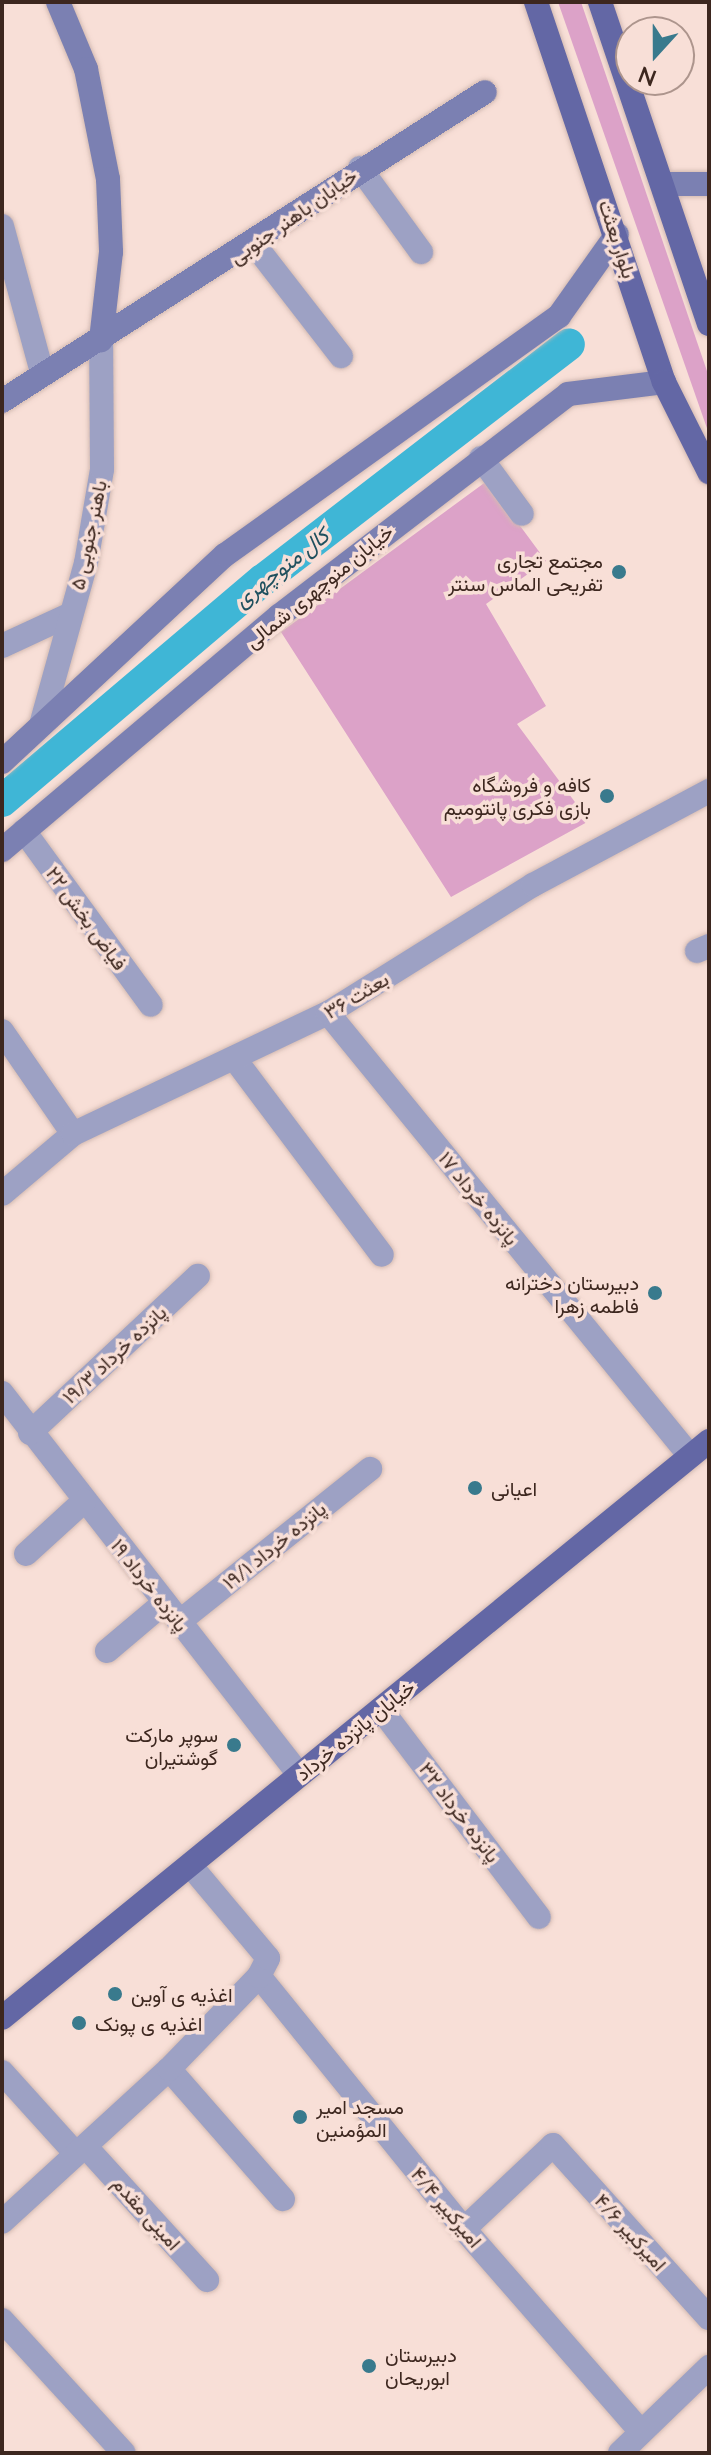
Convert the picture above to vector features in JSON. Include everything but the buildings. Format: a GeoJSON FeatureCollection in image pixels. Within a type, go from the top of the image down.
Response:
{"type":"FeatureCollection","features":[{"type":"Feature","properties":{"kind":"main road","name":"بلوار بعثت"},"geometry":{"type":"LineString","coordinates":[[536,2],[617,234],[664,382],[709,472]]}},
{"type":"Feature","properties":{"kind":"main road"},"geometry":{"type":"LineString","coordinates":[[600,2],[709,324]]}},
{"type":"Feature","properties":{"kind":"main road","name":"خیابان پانزده خرداد"},"geometry":{"type":"LineString","coordinates":[[2,2018],[700,1448]]}},
{"type":"Feature","properties":{"kind":"street"},"geometry":{"type":"LineString","coordinates":[[58,2],[86,69],[108,179],[111,252],[101,340]]}},
{"type":"Feature","properties":{"kind":"street","name":"خیابان باهنر جنوبی"},"geometry":{"type":"LineString","coordinates":[[2,401],[42,372],[101,340],[254,244],[360,168],[485,92]]}},
{"type":"Feature","properties":{"kind":"street"},"geometry":{"type":"LineString","coordinates":[[360,168],[421,252]]}},
{"type":"Feature","properties":{"kind":"street"},"geometry":{"type":"LineString","coordinates":[[663,184],[709,184]]}},
{"type":"Feature","properties":{"kind":"street"},"geometry":{"type":"LineString","coordinates":[[2,226],[42,372]]}},
{"type":"Feature","properties":{"kind":"street"},"geometry":{"type":"LineString","coordinates":[[2,762],[225,555],[559,316],[617,234]]}},
{"type":"Feature","properties":{"kind":"street"},"geometry":{"type":"LineString","coordinates":[[254,244],[341,356]]}},
{"type":"Feature","properties":{"kind":"street","name":"باهنر جنوبی ۵"},"geometry":{"type":"LineString","coordinates":[[41,725],[69,615],[86,563],[102,469],[101,340]]}},
{"type":"Feature","properties":{"kind":"street","name":"خیابان منوچهری شمالی"},"geometry":{"type":"LineString","coordinates":[[2,850],[279,616],[568,394],[664,382]]}},
{"type":"Feature","properties":{"kind":"street"},"geometry":{"type":"LineString","coordinates":[[481,458],[522,514]]}},
{"type":"Feature","properties":{"kind":"street"},"geometry":{"type":"LineString","coordinates":[[2,646],[69,615]]}},
{"type":"Feature","properties":{"kind":"street","name":"بعثت ۳۶"},"geometry":{"type":"LineString","coordinates":[[2,1194],[73,1134],[328,1013],[533,885],[709,791]]}},
{"type":"Feature","properties":{"kind":"street","name":"فیاض بخش ۲۲"},"geometry":{"type":"LineString","coordinates":[[24,831],[151,1005]]}},
{"type":"Feature","properties":{"kind":"street","name":"پانزده خرداد ۱۷"},"geometry":{"type":"LineString","coordinates":[[328,1013],[700,1448]]}},
{"type":"Feature","properties":{"kind":"street"},"geometry":{"type":"LineString","coordinates":[[2,1031],[73,1134]]}},
{"type":"Feature","properties":{"kind":"street"},"geometry":{"type":"LineString","coordinates":[[234,1058],[382,1255]]}},
{"type":"Feature","properties":{"kind":"street","name":"پانزده خرداد ۱۹/۳"},"geometry":{"type":"LineString","coordinates":[[30,1433],[198,1276]]}},
{"type":"Feature","properties":{"kind":"street","name":"پانزده خرداد ۱۹"},"geometry":{"type":"LineString","coordinates":[[2,1393],[30,1433],[299,1775]]}},
{"type":"Feature","properties":{"kind":"street","name":"پانزده خرداد ۱۹/۱"},"geometry":{"type":"LineString","coordinates":[[107,1651],[171,1612],[370,1469]]}},
{"type":"Feature","properties":{"kind":"street"},"geometry":{"type":"LineString","coordinates":[[26,1554],[84,1501]]}},
{"type":"Feature","properties":{"kind":"street","name":"پانزده خرداد ۳۲"},"geometry":{"type":"LineString","coordinates":[[381,1709],[539,1917]]}},
{"type":"Feature","properties":{"kind":"street"},"geometry":{"type":"LineString","coordinates":[[2,2222],[169,2069],[259,1976],[268,1958],[190,1865]]}},
{"type":"Feature","properties":{"kind":"street","name":"امیرکبیر ۴/۴"},"geometry":{"type":"LineString","coordinates":[[259,1976],[464,2229],[641,2432]]}},
{"type":"Feature","properties":{"kind":"street"},"geometry":{"type":"LineString","coordinates":[[169,2069],[283,2199]]}},
{"type":"Feature","properties":{"kind":"street","name":"امینی مقدم"},"geometry":{"type":"LineString","coordinates":[[2,2072],[207,2280]]}},
{"type":"Feature","properties":{"kind":"street","name":"امیرکبیر ۴/۶"},"geometry":{"type":"LineString","coordinates":[[464,2229],[553,2145],[709,2318]]}},
{"type":"Feature","properties":{"kind":"street"},"geometry":{"type":"LineString","coordinates":[[2,2320],[124,2453]]}},
{"type":"Feature","properties":{"kind":"street"},"geometry":{"type":"LineString","coordinates":[[620,2453],[709,2367]]}},
{"type":"Feature","properties":{"kind":"shaded area"},"geometry":{"type":"Polygon","coordinates":[[[558,2],[581,2],[709,377],[709,434],[558,2]]]}},
{"type":"Feature","properties":{"kind":"shaded area"},"geometry":{"type":"Polygon","coordinates":[[[487,481],[546,561],[486,604],[546,706],[517,724],[589,821],[451,897],[281,632],[487,481]]]}},
{"type":"Feature","properties":{"kind":"waterway","name":"کال منوچهری"},"geometry":{"type":"LineString","coordinates":[[2,801],[263,580],[569,344]]}},
{"type":"Feature","properties":{"kind":"place","name":"مجتمع تجاری تفریحی الماس سنتر"},"geometry":{"type":"Point","coordinates":[619,572]}},
{"type":"Feature","properties":{"kind":"place","name":"کافه و فروشگاه بازی فکری پانتومیم"},"geometry":{"type":"Point","coordinates":[607,796]}},
{"type":"Feature","properties":{"kind":"place","name":"دبیرستان دخترانه فاطمه زهرا"},"geometry":{"type":"Point","coordinates":[655,1293]}},
{"type":"Feature","properties":{"kind":"place","name":"اعیانی"},"geometry":{"type":"Point","coordinates":[475,1488]}},
{"type":"Feature","properties":{"kind":"place","name":"سوپر مارکت گوشتیران"},"geometry":{"type":"Point","coordinates":[234,1745]}},
{"type":"Feature","properties":{"kind":"place","name":"اغذیه ی آوین"},"geometry":{"type":"Point","coordinates":[115,1994]}},
{"type":"Feature","properties":{"kind":"place","name":"اغذیه ی پونک"},"geometry":{"type":"Point","coordinates":[79,2023]}},
{"type":"Feature","properties":{"kind":"place","name":"مسجد امیر المؤمنین"},"geometry":{"type":"Point","coordinates":[300,2117]}},
{"type":"Feature","properties":{"kind":"place","name":"دبیرستان ابوریحان"},"geometry":{"type":"Point","coordinates":[369,2366]}}]}
